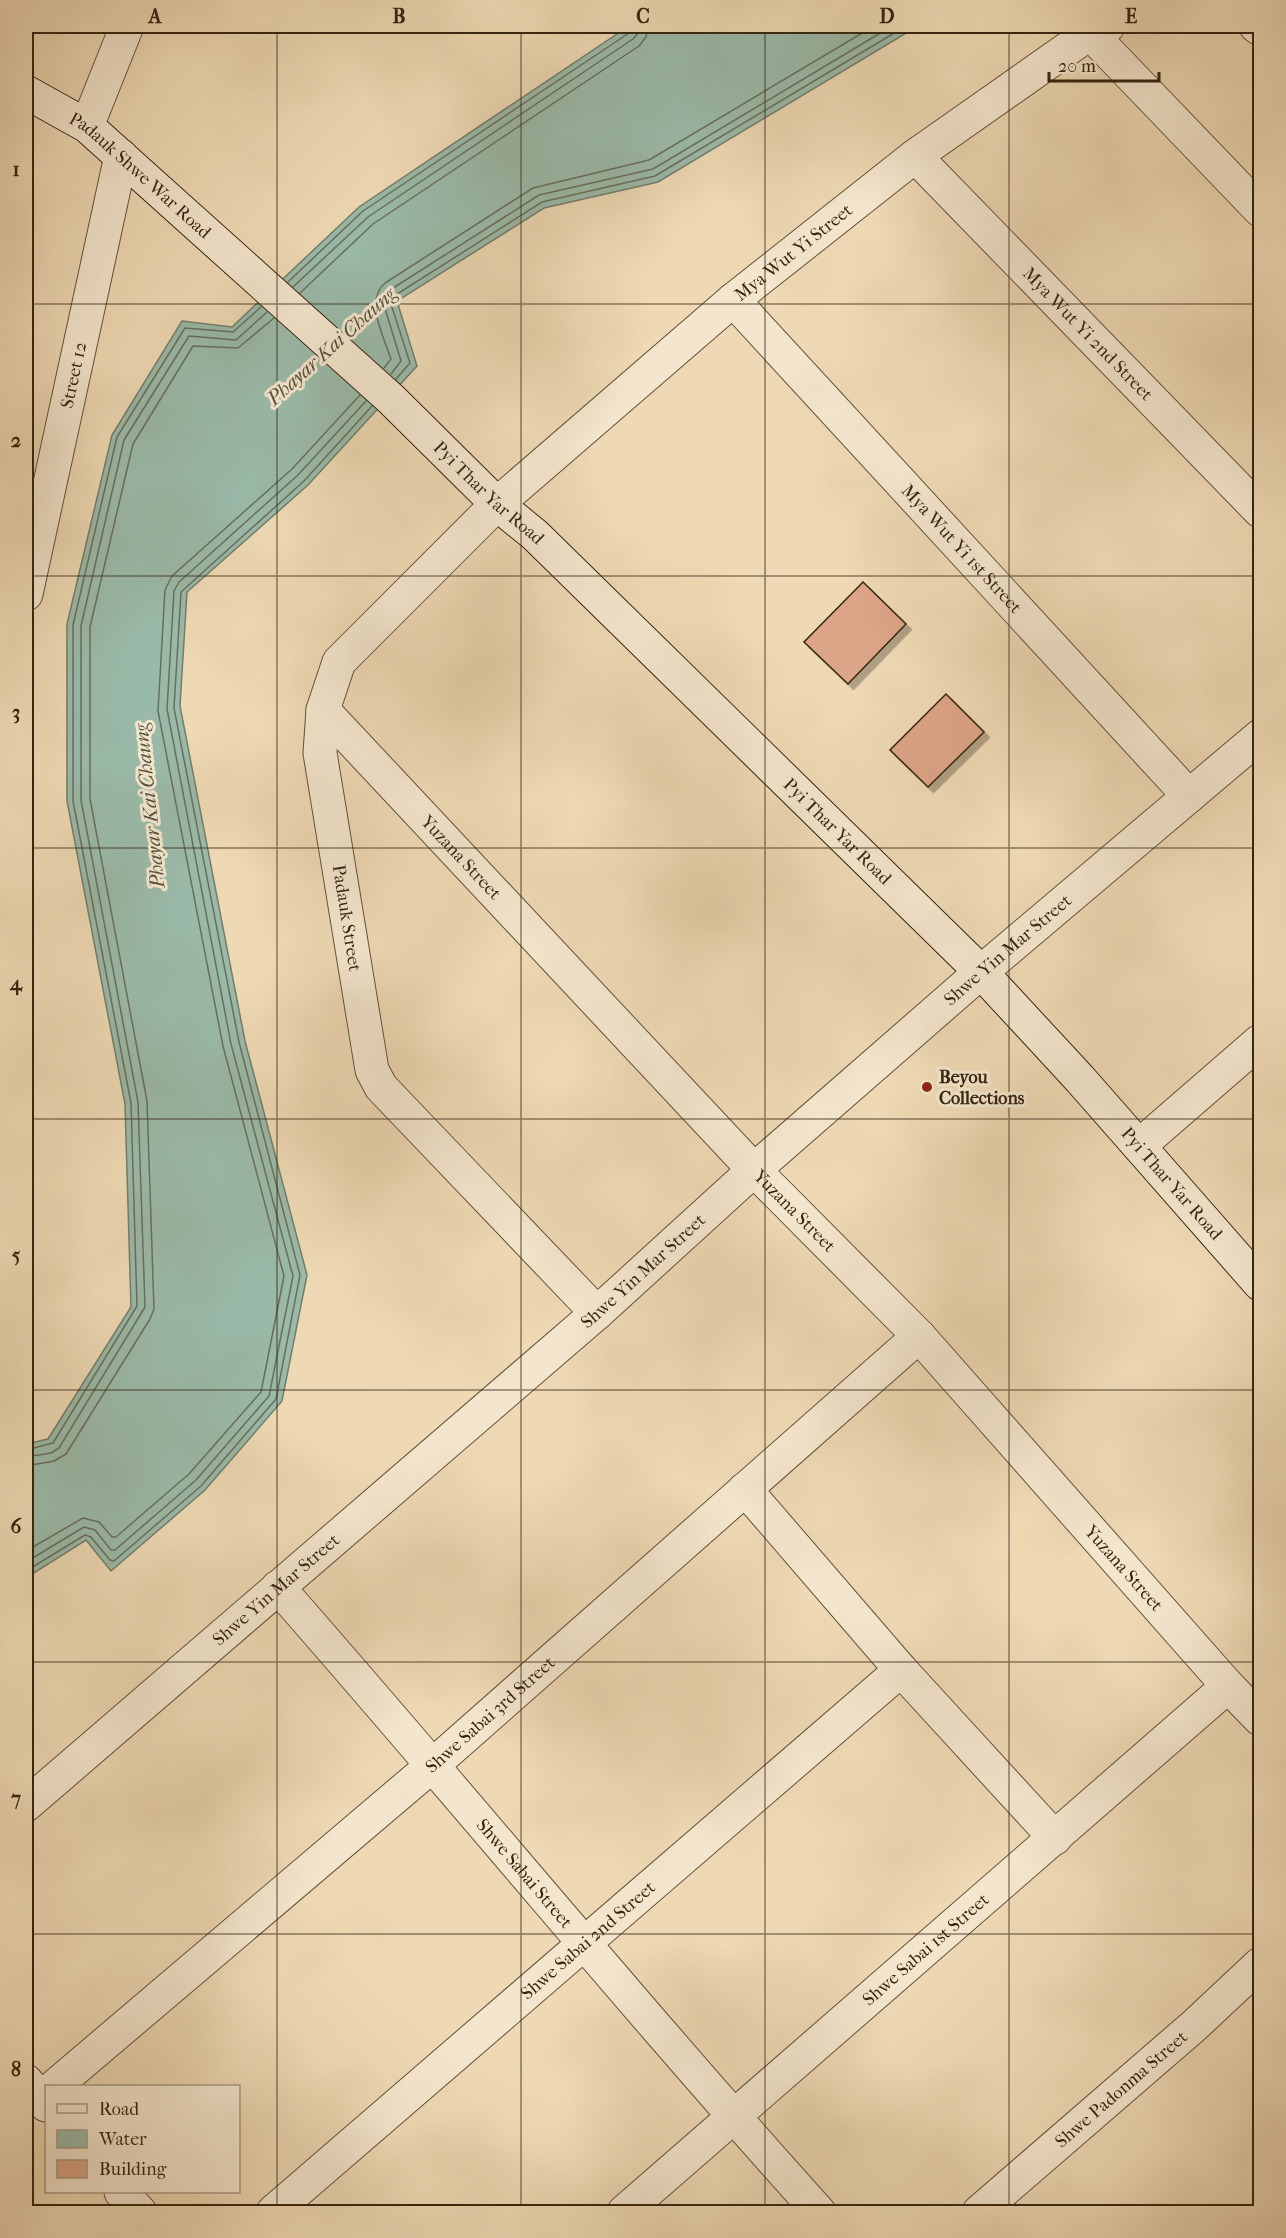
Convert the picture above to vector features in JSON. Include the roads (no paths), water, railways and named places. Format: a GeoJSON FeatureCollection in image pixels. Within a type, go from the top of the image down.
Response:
{"type":"FeatureCollection","features":[{"type":"Feature","properties":{"kind":"street"},"geometry":{"type":"LineString","coordinates":[[87,126],[127,26]]}},
{"type":"Feature","properties":{"kind":"street"},"geometry":{"type":"LineString","coordinates":[[1256,26],[1260,29]]}},
{"type":"Feature","properties":{"kind":"street"},"geometry":{"type":"LineString","coordinates":[[1099,29],[1260,210]]}},
{"type":"Feature","properties":{"kind":"street","name":"Mya Wut Yi Street"},"geometry":{"type":"LineString","coordinates":[[497,504],[733,300],[915,156],[1099,29]]}},
{"type":"Feature","properties":{"kind":"street","name":"Padauk Shwe War Road"},"geometry":{"type":"LineString","coordinates":[[26,92],[87,126],[391,399]]}},
{"type":"Feature","properties":{"kind":"street","name":"Street 12"},"geometry":{"type":"LineString","coordinates":[[26,594],[121,156]]}},
{"type":"Feature","properties":{"kind":"street","name":"Mya Wut Yi 2nd Street"},"geometry":{"type":"LineString","coordinates":[[915,156],[1260,512]]}},
{"type":"Feature","properties":{"kind":"street","name":"Mya Wut Yi 1st Street"},"geometry":{"type":"LineString","coordinates":[[733,300],[1189,796]]}},
{"type":"Feature","properties":{"kind":"street","name":"Pyi Thar Yar Road"},"geometry":{"type":"LineString","coordinates":[[391,399],[497,504],[535,535],[981,972],[1260,1284]]}},
{"type":"Feature","properties":{"kind":"street","name":"Padauk Street"},"geometry":{"type":"LineString","coordinates":[[497,504],[339,662],[323,710],[320,753],[372,1070],[381,1087],[597,1313]]}},
{"type":"Feature","properties":{"kind":"street","name":"Yuzana Street"},"geometry":{"type":"LineString","coordinates":[[323,710],[754,1170],[919,1336],[1228,1686],[1260,1719]]}},
{"type":"Feature","properties":{"kind":"street","name":"Shwe Yin Mar Street"},"geometry":{"type":"LineString","coordinates":[[26,1805],[597,1313],[754,1170],[981,972],[1260,736]]}},
{"type":"Feature","properties":{"kind":"street"},"geometry":{"type":"LineString","coordinates":[[1139,1146],[1260,1041]]}},
{"type":"Feature","properties":{"kind":"street","name":"Shwe Sabai 3rd Street"},"geometry":{"type":"LineString","coordinates":[[53,2085],[434,1764],[919,1336]]}},
{"type":"Feature","properties":{"kind":"street"},"geometry":{"type":"LineString","coordinates":[[745,1489],[901,1670],[1055,1838]]}},
{"type":"Feature","properties":{"kind":"street","name":"Shwe Sabai Street"},"geometry":{"type":"LineString","coordinates":[[278,1587],[434,1764],[735,2118],[819,2212]]}},
{"type":"Feature","properties":{"kind":"street","name":"Shwe Sabai 2nd Street"},"geometry":{"type":"LineString","coordinates":[[273,2212],[901,1670]]}},
{"type":"Feature","properties":{"kind":"street","name":"Shwe Sabai 1st Street"},"geometry":{"type":"LineString","coordinates":[[624,2212],[735,2118],[1228,1686]]}},
{"type":"Feature","properties":{"kind":"street","name":"Shwe Padonma Street"},"geometry":{"type":"LineString","coordinates":[[979,2212],[1195,2025],[1260,1964]]}},
{"type":"Feature","properties":{"kind":"street"},"geometry":{"type":"LineString","coordinates":[[122,2193],[140,2212]]}},
{"type":"Feature","properties":{"kind":"water","name":"Phayar Kai Chaung"},"geometry":{"type":"Polygon","coordinates":[[[629,26],[918,26],[658,182],[544,208],[397,301],[417,366],[308,485],[187,592],[180,706],[245,1041],[307,1275],[282,1401],[205,1490],[111,1571],[86,1540],[26,1578],[26,1444],[48,1439],[131,1307],[125,1104],[67,801],[67,624],[112,435],[182,321],[232,327],[359,207],[629,26]]]}},
{"type":"Feature","properties":{"kind":"place","name":"Beyou Collections"},"geometry":{"type":"Point","coordinates":[927,1087]}}]}
